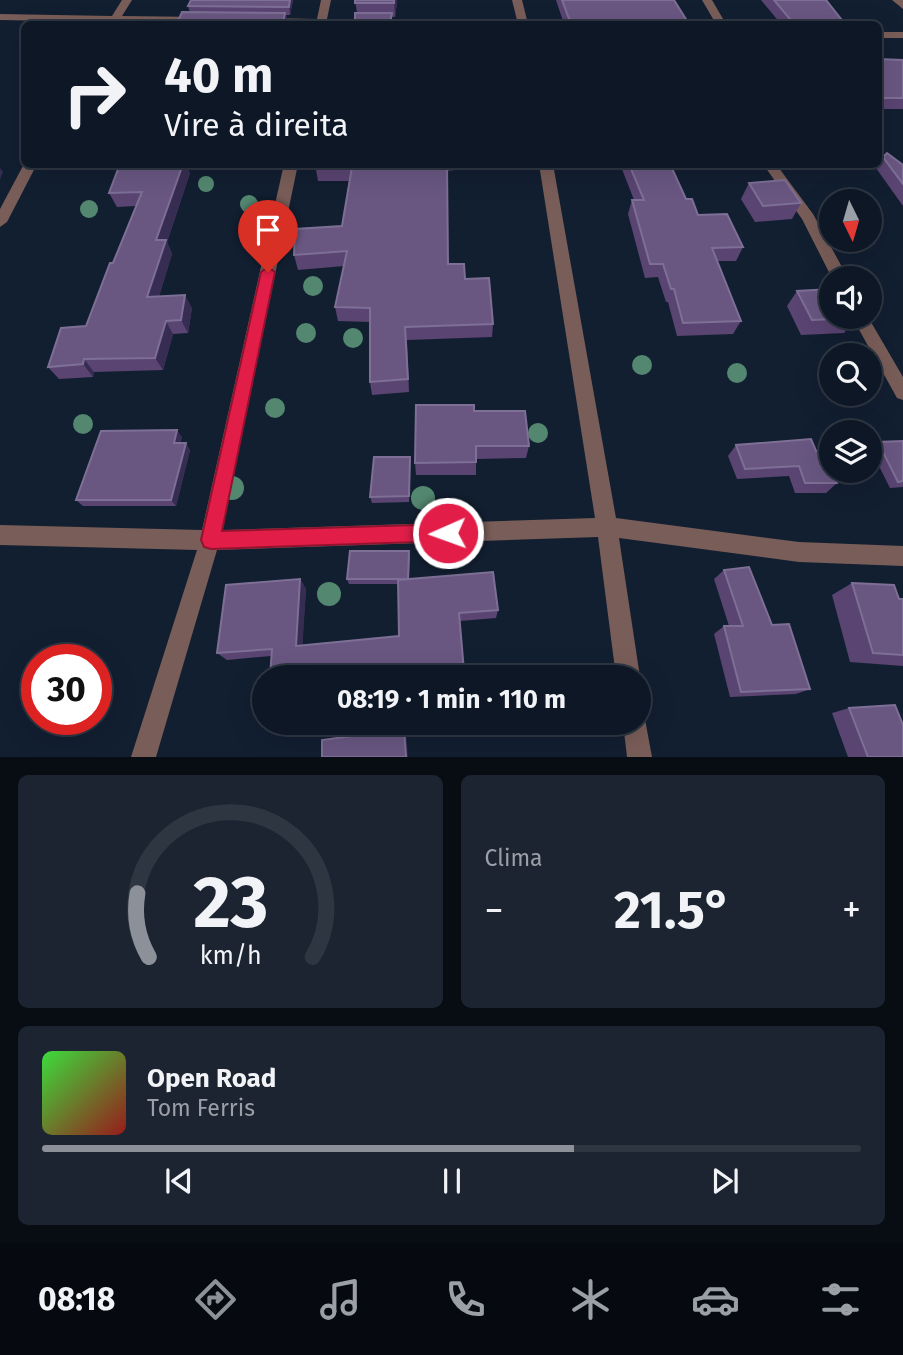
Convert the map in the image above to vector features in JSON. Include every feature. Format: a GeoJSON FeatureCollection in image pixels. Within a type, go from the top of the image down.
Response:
{"type":"FeatureCollection","features":[{"type":"Feature","properties":{"kind":"street"},"geometry":{"type":"LineString","coordinates":[[114,21],[127,0]]}},
{"type":"Feature","properties":{"kind":"street"},"geometry":{"type":"LineString","coordinates":[[321,21],[326,0]]}},
{"type":"Feature","properties":{"kind":"street"},"geometry":{"type":"LineString","coordinates":[[517,0],[522,21]]}},
{"type":"Feature","properties":{"kind":"street"},"geometry":{"type":"LineString","coordinates":[[707,0],[719,21]]}},
{"type":"Feature","properties":{"kind":"street"},"geometry":{"type":"LineString","coordinates":[[897,0],[903,6]]}},
{"type":"Feature","properties":{"kind":"street"},"geometry":{"type":"LineString","coordinates":[[0,17],[90,21]]}},
{"type":"Feature","properties":{"kind":"street"},"geometry":{"type":"LineString","coordinates":[[164,21],[215,20]]}},
{"type":"Feature","properties":{"kind":"street"},"geometry":{"type":"LineString","coordinates":[[254,20],[276,21]]}},
{"type":"Feature","properties":{"kind":"street"},"geometry":{"type":"LineString","coordinates":[[882,35],[903,35]]}},
{"type":"Feature","properties":{"kind":"street"},"geometry":{"type":"LineString","coordinates":[[0,222],[30,168]]}},
{"type":"Feature","properties":{"kind":"street"},"geometry":{"type":"LineString","coordinates":[[144,757],[211,540],[290,168]]}},
{"type":"Feature","properties":{"kind":"street"},"geometry":{"type":"LineString","coordinates":[[547,168],[607,527],[626,665]]}},
{"type":"Feature","properties":{"kind":"street"},"geometry":{"type":"LineString","coordinates":[[772,168],[808,217],[834,266]]}},
{"type":"Feature","properties":{"kind":"street"},"geometry":{"type":"LineString","coordinates":[[867,329],[903,393]]}},
{"type":"Feature","properties":{"kind":"street"},"geometry":{"type":"LineString","coordinates":[[0,535],[211,540],[607,527],[799,552],[903,556]]}},
{"type":"Feature","properties":{"kind":"street"},"geometry":{"type":"LineString","coordinates":[[637,735],[640,757]]}},
{"type":"Feature","properties":{"kind":"building"},"geometry":{"type":"Polygon","coordinates":[[[191,0],[290,0],[289,7],[188,6],[191,0]]]}},
{"type":"Feature","properties":{"kind":"building"},"geometry":{"type":"Polygon","coordinates":[[[355,0],[394,0],[394,3],[355,3],[355,0]]]}},
{"type":"Feature","properties":{"kind":"building"},"geometry":{"type":"Polygon","coordinates":[[[562,0],[674,0],[687,21],[570,21],[562,0]]]}},
{"type":"Feature","properties":{"kind":"building"},"geometry":{"type":"Polygon","coordinates":[[[774,0],[826,0],[843,21],[792,21],[774,0]]]}},
{"type":"Feature","properties":{"kind":"building"},"geometry":{"type":"Polygon","coordinates":[[[182,12],[285,13],[283,21],[178,21],[182,12]]]}},
{"type":"Feature","properties":{"kind":"building"},"geometry":{"type":"Polygon","coordinates":[[[355,13],[392,13],[391,21],[355,21],[355,13]]]}},
{"type":"Feature","properties":{"kind":"building"},"geometry":{"type":"Polygon","coordinates":[[[882,59],[903,60],[903,98],[882,98],[882,59]]]}},
{"type":"Feature","properties":{"kind":"building"},"geometry":{"type":"Polygon","coordinates":[[[887,153],[903,165],[903,184],[883,157],[887,153]]]}},
{"type":"Feature","properties":{"kind":"building"},"geometry":{"type":"Polygon","coordinates":[[[118,168],[182,168],[156,240],[166,240],[147,297],[185,295],[181,320],[166,321],[155,358],[84,359],[83,364],[48,367],[61,328],[86,326],[110,263],[113,263],[142,192],[109,193],[118,168]]]}},
{"type":"Feature","properties":{"kind":"building"},"geometry":{"type":"Polygon","coordinates":[[[352,168],[447,168],[448,264],[464,264],[465,279],[489,278],[493,324],[405,327],[408,379],[370,382],[370,308],[335,307],[347,251],[294,255],[295,229],[342,226],[352,168]]]}},
{"type":"Feature","properties":{"kind":"building"},"geometry":{"type":"Polygon","coordinates":[[[631,168],[672,168],[686,199],[692,199],[698,215],[727,214],[743,247],[712,248],[741,321],[683,323],[674,289],[671,289],[663,264],[650,264],[632,200],[644,200],[631,168]]]}},
{"type":"Feature","properties":{"kind":"building"},"geometry":{"type":"Polygon","coordinates":[[[785,180],[801,203],[763,206],[749,183],[785,180]]]}},
{"type":"Feature","properties":{"kind":"building"},"geometry":{"type":"Polygon","coordinates":[[[819,290],[819,320],[812,320],[797,291],[819,290]]]}},
{"type":"Feature","properties":{"kind":"building"},"geometry":{"type":"Polygon","coordinates":[[[416,405],[474,405],[474,411],[525,411],[529,446],[476,446],[476,462],[415,463],[416,405]]]}},
{"type":"Feature","properties":{"kind":"building"},"geometry":{"type":"Polygon","coordinates":[[[177,430],[174,443],[186,443],[171,500],[76,500],[101,431],[177,430]]]}},
{"type":"Feature","properties":{"kind":"building"},"geometry":{"type":"Polygon","coordinates":[[[811,439],[816,451],[819,451],[819,483],[805,483],[799,466],[745,469],[736,445],[811,439]]]}},
{"type":"Feature","properties":{"kind":"building"},"geometry":{"type":"Polygon","coordinates":[[[903,441],[903,481],[898,482],[882,450],[882,442],[903,441]]]}},
{"type":"Feature","properties":{"kind":"building"},"geometry":{"type":"Polygon","coordinates":[[[374,457],[410,457],[409,496],[370,497],[374,457]]]}},
{"type":"Feature","properties":{"kind":"building"},"geometry":{"type":"Polygon","coordinates":[[[350,551],[409,551],[408,579],[347,579],[350,551]]]}},
{"type":"Feature","properties":{"kind":"building"},"geometry":{"type":"Polygon","coordinates":[[[749,567],[772,625],[789,624],[810,689],[741,692],[724,626],[743,626],[724,570],[749,567]]]}},
{"type":"Feature","properties":{"kind":"building"},"geometry":{"type":"Polygon","coordinates":[[[493,572],[498,610],[459,613],[463,665],[271,665],[272,649],[217,653],[226,585],[300,579],[296,646],[399,636],[398,580],[493,572]]]}},
{"type":"Feature","properties":{"kind":"building"},"geometry":{"type":"Polygon","coordinates":[[[852,583],[894,585],[899,599],[903,599],[903,655],[873,653],[852,583]]]}},
{"type":"Feature","properties":{"kind":"building"},"geometry":{"type":"Polygon","coordinates":[[[895,705],[903,725],[903,757],[868,757],[849,708],[895,705]]]}},
{"type":"Feature","properties":{"kind":"building"},"geometry":{"type":"Polygon","coordinates":[[[359,735],[404,735],[406,757],[322,757],[322,740],[359,735]]]}},
{"type":"Feature","properties":{"kind":"route"},"geometry":{"type":"LineString","coordinates":[[268,272],[211,540],[448,533]]}}]}
